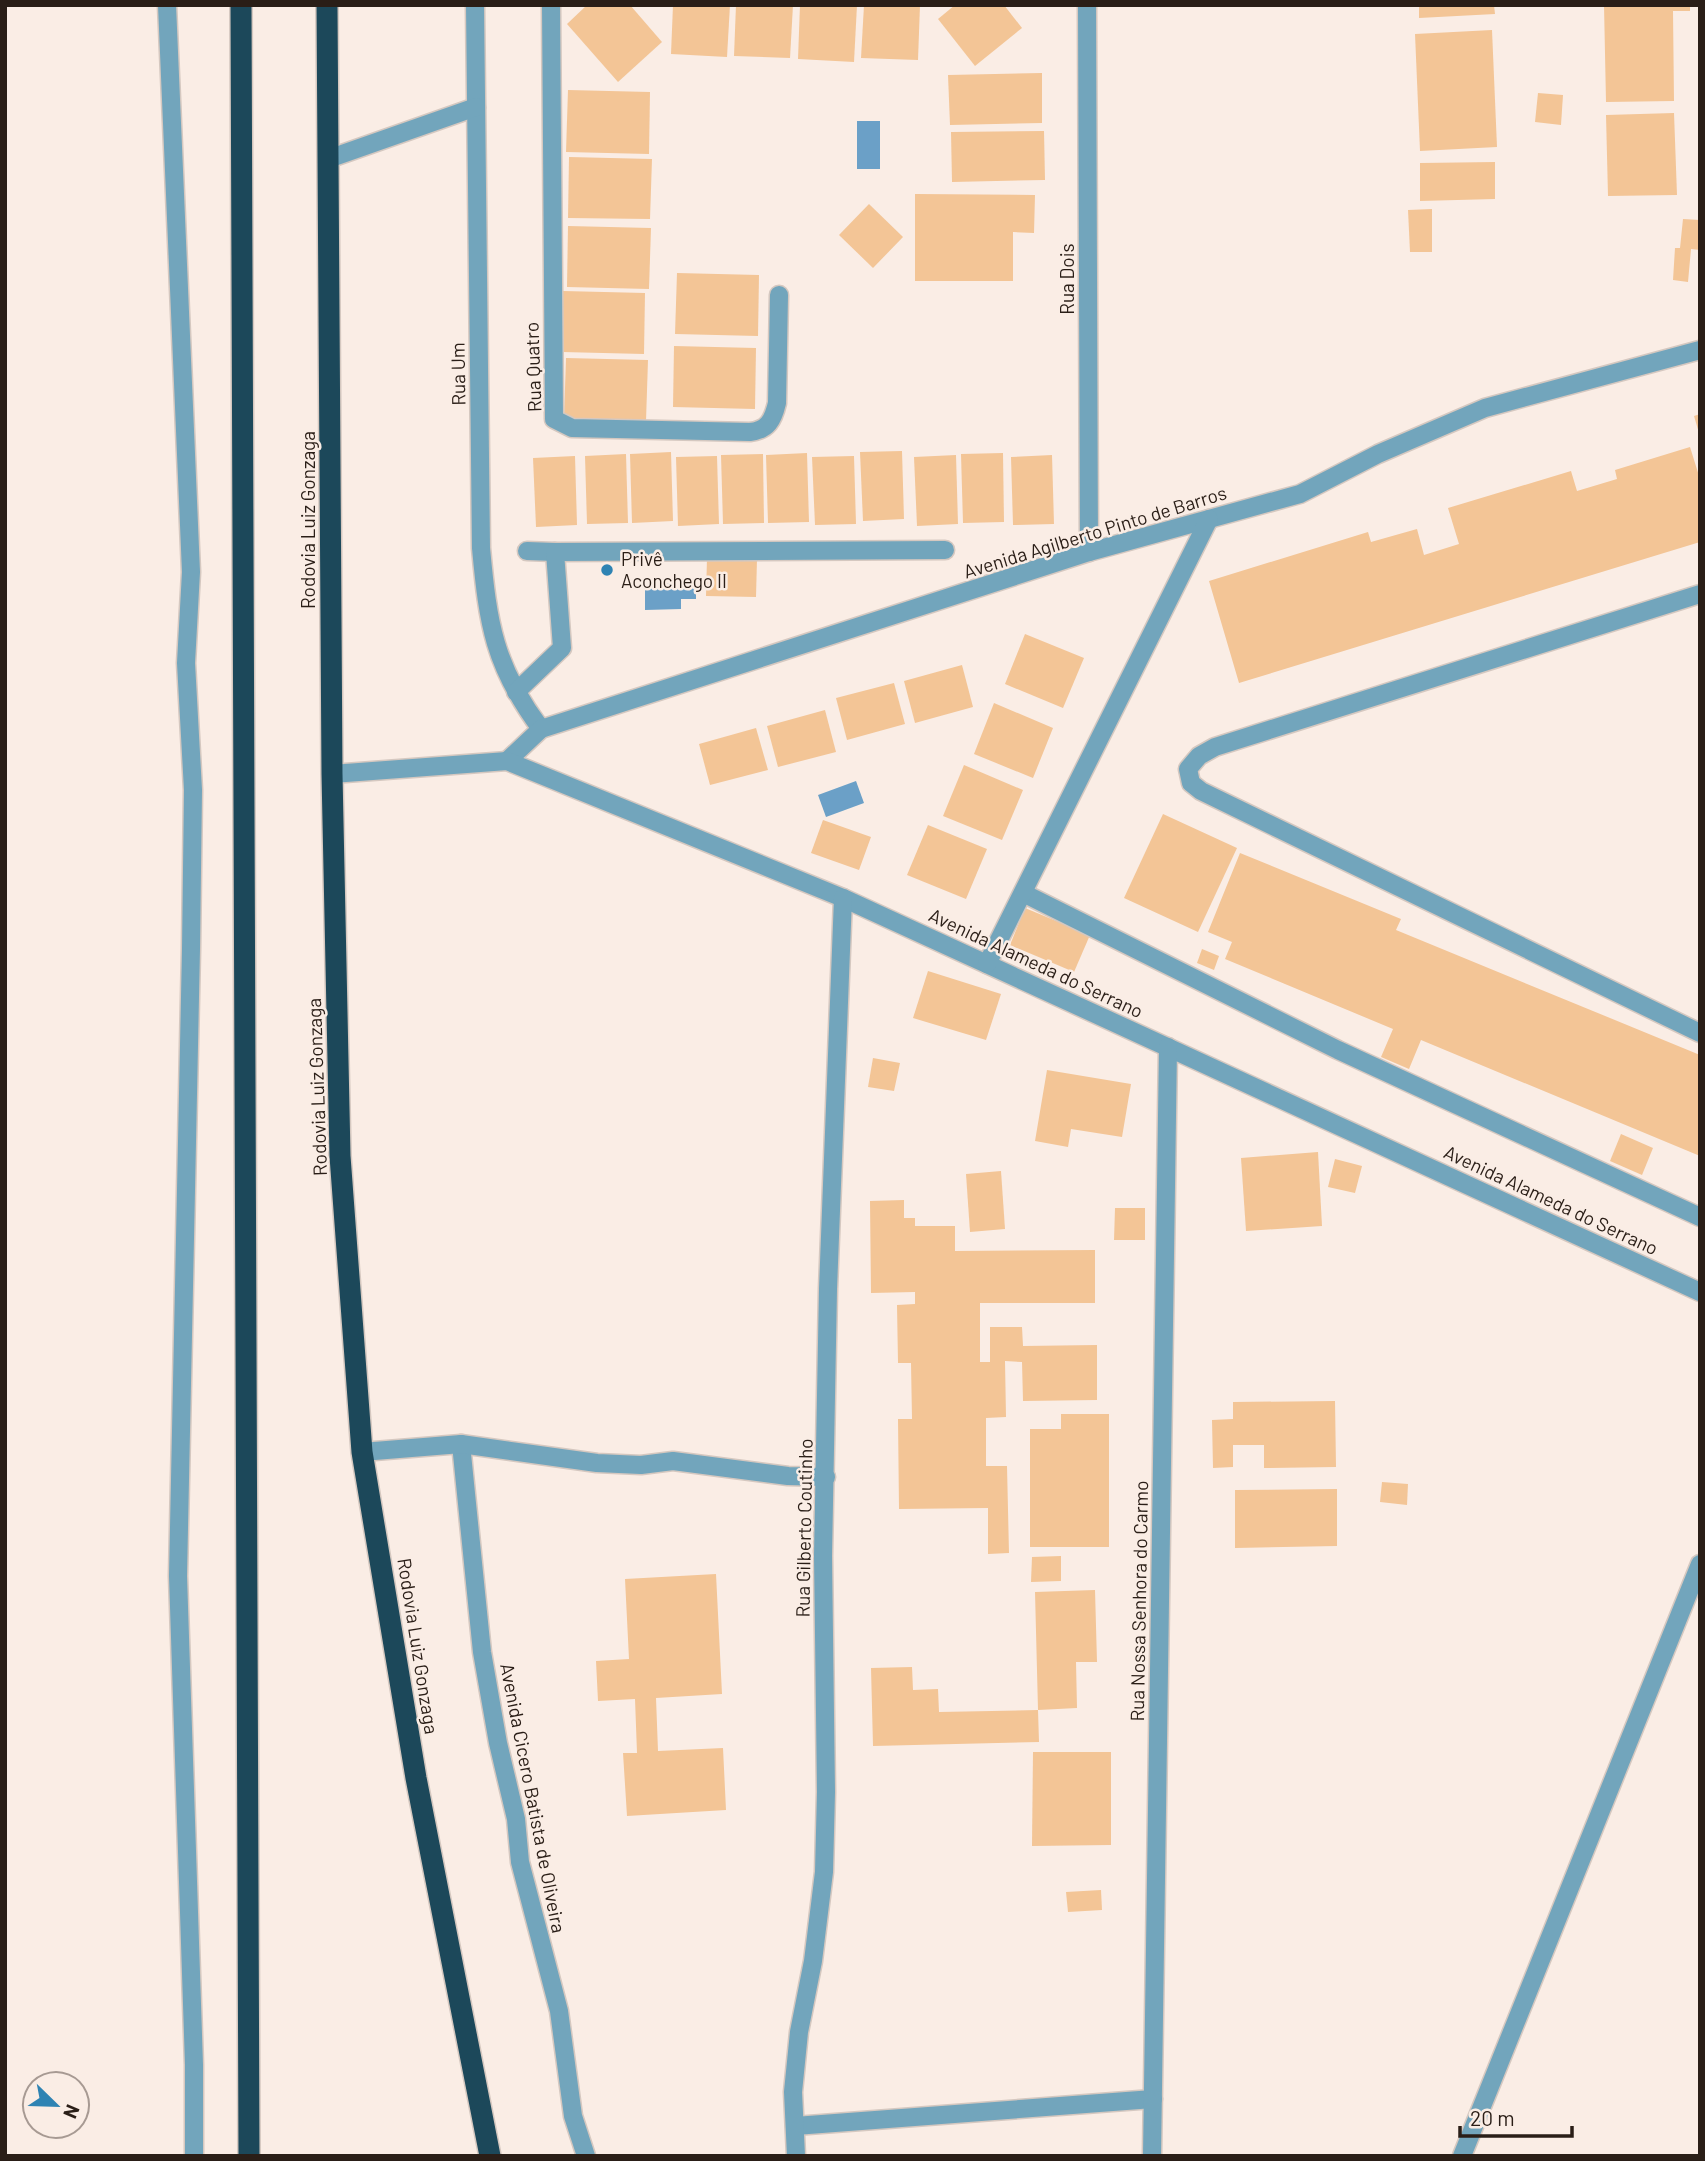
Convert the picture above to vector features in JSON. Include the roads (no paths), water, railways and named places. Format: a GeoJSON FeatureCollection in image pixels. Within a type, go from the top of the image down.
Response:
{"type":"FeatureCollection","features":[{"type":"Feature","properties":{"kind":"highway"},"geometry":{"type":"LineString","coordinates":[[240,5],[249,2156]]}},
{"type":"Feature","properties":{"kind":"highway","name":"Rodovia Luiz Gonzaga"},"geometry":{"type":"LineString","coordinates":[[327,5],[332,775],[340,1156],[362,1451],[416,1779],[490,2156]]}},
{"type":"Feature","properties":{"kind":"street"},"geometry":{"type":"LineString","coordinates":[[167,5],[191,572],[186,663],[193,790],[191,949],[178,1577],[194,2065],[194,2156]]}},
{"type":"Feature","properties":{"kind":"street","name":"Rua Um"},"geometry":{"type":"LineString","coordinates":[[475,5],[481,548],[488,618],[498,657],[516,692],[541,729]]}},
{"type":"Feature","properties":{"kind":"street","name":"Rua Quatro"},"geometry":{"type":"LineString","coordinates":[[551,5],[554,419],[572,428],[758,431],[774,418],[777,403],[779,295]]}},
{"type":"Feature","properties":{"kind":"street","name":"Rua Dois"},"geometry":{"type":"LineString","coordinates":[[1087,5],[1089,552]]}},
{"type":"Feature","properties":{"kind":"street"},"geometry":{"type":"LineString","coordinates":[[328,159],[476,107]]}},
{"type":"Feature","properties":{"kind":"street","name":"Avenida Agilberto Pinto de Barros"},"geometry":{"type":"LineString","coordinates":[[507,761],[541,729],[1089,552],[1300,494],[1378,454],[1485,408],[1700,350]]}},
{"type":"Feature","properties":{"kind":"street"},"geometry":{"type":"LineString","coordinates":[[987,964],[1209,519]]}},
{"type":"Feature","properties":{"kind":"street"},"geometry":{"type":"LineString","coordinates":[[527,551],[945,550]]}},
{"type":"Feature","properties":{"kind":"street"},"geometry":{"type":"LineString","coordinates":[[516,692],[562,648],[555,552]]}},
{"type":"Feature","properties":{"kind":"street"},"geometry":{"type":"LineString","coordinates":[[1700,594],[1215,747],[1199,756],[1188,769],[1191,783],[1201,791],[1700,1033]]}},
{"type":"Feature","properties":{"kind":"street","name":"Avenida Alameda do Serrano"},"geometry":{"type":"LineString","coordinates":[[332,775],[507,761],[844,898],[1700,1292]]}},
{"type":"Feature","properties":{"kind":"street"},"geometry":{"type":"LineString","coordinates":[[1023,893],[1338,1050],[1700,1217]]}},
{"type":"Feature","properties":{"kind":"street","name":"Rua Gilberto Coutinho"},"geometry":{"type":"LineString","coordinates":[[796,2156],[793,2092],[799,2032],[813,1961],[824,1872],[828,1289],[844,898]]}},
{"type":"Feature","properties":{"kind":"street","name":"Rua Nossa Senhora do Carmo"},"geometry":{"type":"LineString","coordinates":[[1152,2156],[1168,1047]]}},
{"type":"Feature","properties":{"kind":"street"},"geometry":{"type":"LineString","coordinates":[[362,1451],[461,1444],[597,1463],[641,1465],[673,1461],[788,1476],[826,1477]]}},
{"type":"Feature","properties":{"kind":"street","name":"Avenida Cicero Batista de Oliveira"},"geometry":{"type":"LineString","coordinates":[[461,1444],[482,1652],[498,1743],[516,1819],[520,1862],[559,2011],[573,2116],[586,2156]]}},
{"type":"Feature","properties":{"kind":"street"},"geometry":{"type":"LineString","coordinates":[[1462,2156],[1700,1564]]}},
{"type":"Feature","properties":{"kind":"street"},"geometry":{"type":"LineString","coordinates":[[795,2126],[1153,2099]]}},
{"type":"Feature","properties":{"kind":"water"},"geometry":{"type":"Polygon","coordinates":[[[857,121],[880,121],[880,169],[857,169],[857,121]]]}},
{"type":"Feature","properties":{"kind":"water"},"geometry":{"type":"Polygon","coordinates":[[[696,583],[696,599],[681,599],[681,609],[645,610],[645,584],[696,583]]]}},
{"type":"Feature","properties":{"kind":"water"},"geometry":{"type":"Polygon","coordinates":[[[856,781],[864,803],[826,817],[818,795],[856,781]]]}},
{"type":"Feature","properties":{"kind":"place","name":"Privê Aconchego II"},"geometry":{"type":"Point","coordinates":[607,570]}}]}
